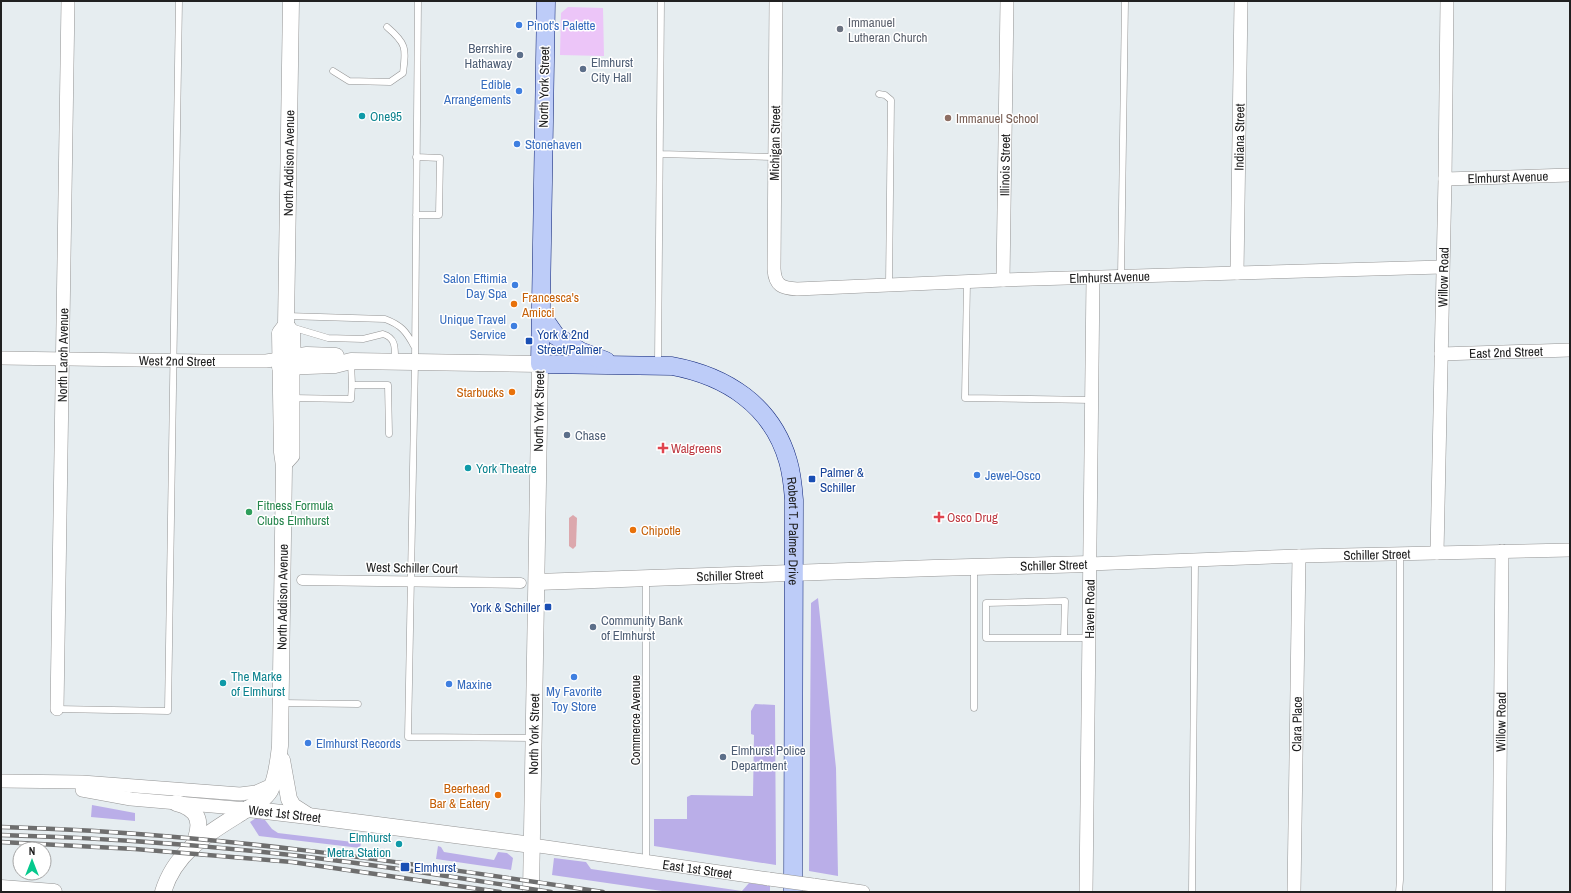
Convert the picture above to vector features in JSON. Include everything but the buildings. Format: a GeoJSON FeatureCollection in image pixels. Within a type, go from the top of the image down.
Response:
{"type":"FeatureCollection","features":[{"type":"Feature","properties":{"kind":"main road","name":"North York Street"},"geometry":{"type":"LineString","coordinates":[[540,364],[546,1]]}},
{"type":"Feature","properties":{"kind":"main road"},"geometry":{"type":"LineString","coordinates":[[540,313],[556,336],[580,351],[618,365]]}},
{"type":"Feature","properties":{"kind":"main road","name":"Robert T. Palmer Drive"},"geometry":{"type":"LineString","coordinates":[[540,364],[658,365],[686,368],[725,383],[740,392],[753,403],[766,418],[785,452],[792,481],[794,500],[793,892]]}},
{"type":"Feature","properties":{"kind":"street","name":"North Larch Avenue"},"geometry":{"type":"LineString","coordinates":[[57,709],[68,1]]}},
{"type":"Feature","properties":{"kind":"street","name":"North Addison Avenue"},"geometry":{"type":"LineString","coordinates":[[163,892],[170,873],[186,852],[212,831],[263,798],[269,792],[277,772],[280,746],[280,703],[288,461],[282,452],[287,398],[286,363],[280,333],[286,321],[291,1]]}},
{"type":"Feature","properties":{"kind":"street","name":"Michigan Street"},"geometry":{"type":"LineString","coordinates":[[776,1],[774,277],[779,284]]}},
{"type":"Feature","properties":{"kind":"street","name":"Illinois Street"},"geometry":{"type":"LineString","coordinates":[[1003,280],[1007,1]]}},
{"type":"Feature","properties":{"kind":"street","name":"Indiana Street"},"geometry":{"type":"LineString","coordinates":[[1237,273],[1241,1]]}},
{"type":"Feature","properties":{"kind":"street","name":"Willow Road"},"geometry":{"type":"LineString","coordinates":[[1437,553],[1445,179],[1447,1]]}},
{"type":"Feature","properties":{"kind":"street","name":"Elmhurst Avenue"},"geometry":{"type":"LineString","coordinates":[[1445,179],[1570,175]]}},
{"type":"Feature","properties":{"kind":"street","name":"Elmhurst Avenue"},"geometry":{"type":"LineString","coordinates":[[779,284],[783,287],[797,289],[1003,280],[1442,267]]}},
{"type":"Feature","properties":{"kind":"street","name":"Haven Road"},"geometry":{"type":"LineString","coordinates":[[1086,892],[1093,278]]}},
{"type":"Feature","properties":{"kind":"street","name":"East 2nd Street"},"geometry":{"type":"LineString","coordinates":[[1441,354],[1570,350]]}},
{"type":"Feature","properties":{"kind":"street","name":"West 2nd Street"},"geometry":{"type":"LineString","coordinates":[[1,358],[266,361],[286,363],[307,355],[335,356],[351,360],[395,361],[415,354],[540,364]]}},
{"type":"Feature","properties":{"kind":"street","name":"North York Street"},"geometry":{"type":"LineString","coordinates":[[531,892],[534,738],[529,582],[540,364]]}},
{"type":"Feature","properties":{"kind":"street","name":"Schiller Street"},"geometry":{"type":"LineString","coordinates":[[529,582],[1195,561],[1298,556],[1570,550]]}},
{"type":"Feature","properties":{"kind":"street","name":"Willow Road"},"geometry":{"type":"LineString","coordinates":[[1499,892],[1502,551]]}},
{"type":"Feature","properties":{"kind":"street","name":"Clara Place"},"geometry":{"type":"LineString","coordinates":[[1294,892],[1298,556]]}},
{"type":"Feature","properties":{"kind":"street","name":"West Schiller Court"},"geometry":{"type":"LineString","coordinates":[[302,580],[529,582]]}},
{"type":"Feature","properties":{"kind":"street"},"geometry":{"type":"LineString","coordinates":[[280,746],[284,778],[290,799],[293,806],[308,816]]}},
{"type":"Feature","properties":{"kind":"street","name":"West 1st Street"},"geometry":{"type":"LineString","coordinates":[[1,781],[82,782],[240,794],[256,792],[272,785]]}},
{"type":"Feature","properties":{"kind":"street","name":"West 1st Street"},"geometry":{"type":"LineString","coordinates":[[37,782],[131,799],[247,809],[532,845]]}},
{"type":"Feature","properties":{"kind":"street"},"geometry":{"type":"LineString","coordinates":[[176,803],[192,809],[197,816],[198,830],[193,846]]}},
{"type":"Feature","properties":{"kind":"street","name":"East 1st Street"},"geometry":{"type":"LineString","coordinates":[[532,845],[862,892]]}},
{"type":"Feature","properties":{"kind":"street"},"geometry":{"type":"LineString","coordinates":[[1,888],[54,892]]}},
{"type":"Feature","properties":{"kind":"lane"},"geometry":{"type":"LineString","coordinates":[[57,709],[168,711],[179,1]]}},
{"type":"Feature","properties":{"kind":"lane"},"geometry":{"type":"LineString","coordinates":[[418,1],[415,354],[408,737],[534,738]]}},
{"type":"Feature","properties":{"kind":"lane"},"geometry":{"type":"LineString","coordinates":[[658,365],[662,1]]}},
{"type":"Feature","properties":{"kind":"lane"},"geometry":{"type":"LineString","coordinates":[[1121,277],[1125,1]]}},
{"type":"Feature","properties":{"kind":"lane"},"geometry":{"type":"LineString","coordinates":[[333,70],[348,81],[390,82],[403,73],[406,52],[401,39],[387,27]]}},
{"type":"Feature","properties":{"kind":"lane"},"geometry":{"type":"LineString","coordinates":[[879,94],[885,95],[891,100],[890,285]]}},
{"type":"Feature","properties":{"kind":"lane"},"geometry":{"type":"LineString","coordinates":[[660,154],[775,157]]}},
{"type":"Feature","properties":{"kind":"lane"},"geometry":{"type":"LineString","coordinates":[[416,157],[440,158],[439,215],[416,215]]}},
{"type":"Feature","properties":{"kind":"lane"},"geometry":{"type":"LineString","coordinates":[[967,282],[965,398],[1092,400]]}},
{"type":"Feature","properties":{"kind":"lane"},"geometry":{"type":"LineString","coordinates":[[286,321],[385,319],[400,325],[407,334],[415,354]]}},
{"type":"Feature","properties":{"kind":"lane"},"geometry":{"type":"LineString","coordinates":[[286,321],[328,338],[363,339],[383,334],[391,338],[394,342],[395,361]]}},
{"type":"Feature","properties":{"kind":"lane"},"geometry":{"type":"LineString","coordinates":[[287,398],[351,399],[351,360]]}},
{"type":"Feature","properties":{"kind":"lane"},"geometry":{"type":"LineString","coordinates":[[352,385],[388,385],[388,434]]}},
{"type":"Feature","properties":{"kind":"lane"},"geometry":{"type":"LineString","coordinates":[[1399,892],[1400,554]]}},
{"type":"Feature","properties":{"kind":"lane"},"geometry":{"type":"LineString","coordinates":[[1192,892],[1195,561]]}},
{"type":"Feature","properties":{"kind":"lane"},"geometry":{"type":"LineString","coordinates":[[974,567],[974,708]]}},
{"type":"Feature","properties":{"kind":"lane","name":"Commerce Avenue"},"geometry":{"type":"LineString","coordinates":[[646,579],[646,862]]}},
{"type":"Feature","properties":{"kind":"lane"},"geometry":{"type":"LineString","coordinates":[[974,603],[1065,601],[1064,638]]}},
{"type":"Feature","properties":{"kind":"lane"},"geometry":{"type":"LineString","coordinates":[[986,603],[986,638],[1088,638]]}},
{"type":"Feature","properties":{"kind":"lane"},"geometry":{"type":"LineString","coordinates":[[280,703],[358,704]]}},
{"type":"Feature","properties":{"kind":"shaded area"},"geometry":{"type":"Polygon","coordinates":[[[568,7],[603,8],[604,56],[560,55],[561,13],[568,7]]]}},
{"type":"Feature","properties":{"kind":"shaded area"},"geometry":{"type":"Polygon","coordinates":[[[573,515],[577,518],[576,546],[573,549],[569,546],[569,518],[573,515]]]}},
{"type":"Feature","properties":{"kind":"shaded area"},"geometry":{"type":"Polygon","coordinates":[[[818,598],[836,768],[838,876],[809,871],[811,603],[818,598]]]}},
{"type":"Feature","properties":{"kind":"shaded area"},"geometry":{"type":"Polygon","coordinates":[[[755,704],[775,705],[776,865],[654,846],[654,819],[687,819],[687,797],[691,795],[753,796],[754,735],[751,734],[751,711],[755,704]]]}},
{"type":"Feature","properties":{"kind":"shaded area"},"geometry":{"type":"Polygon","coordinates":[[[92,805],[135,813],[135,821],[91,817],[92,805]]]}},
{"type":"Feature","properties":{"kind":"shaded area"},"geometry":{"type":"Polygon","coordinates":[[[256,818],[265,820],[272,829],[278,833],[361,843],[360,848],[259,836],[250,822],[256,818]]]}},
{"type":"Feature","properties":{"kind":"shaded area"},"geometry":{"type":"Polygon","coordinates":[[[438,846],[441,847],[444,852],[494,860],[498,852],[507,853],[513,858],[511,870],[436,859],[438,846]]]}},
{"type":"Feature","properties":{"kind":"shaded area"},"geometry":{"type":"Polygon","coordinates":[[[554,858],[586,862],[591,869],[742,891],[749,883],[770,886],[770,892],[669,892],[552,875],[554,858]]]}},
{"type":"Feature","properties":{"kind":"railway"},"geometry":{"type":"LineString","coordinates":[[1,827],[152,835],[303,850],[603,892]]}},
{"type":"Feature","properties":{"kind":"railway"},"geometry":{"type":"LineString","coordinates":[[1,835],[84,838],[249,851],[387,867],[551,892]]}},
{"type":"Feature","properties":{"kind":"railway"},"geometry":{"type":"LineString","coordinates":[[1,842],[135,849],[292,862],[500,892]]}},
{"type":"Feature","properties":{"kind":"place","name":"Pinot's Palette"},"geometry":{"type":"Point","coordinates":[519,25]}},
{"type":"Feature","properties":{"kind":"place","name":"Immanuel Lutheran Church"},"geometry":{"type":"Point","coordinates":[840,29]}},
{"type":"Feature","properties":{"kind":"place","name":"Berrshire Hathaway"},"geometry":{"type":"Point","coordinates":[520,55]}},
{"type":"Feature","properties":{"kind":"place","name":"Elmhurst City Hall"},"geometry":{"type":"Point","coordinates":[583,69]}},
{"type":"Feature","properties":{"kind":"place","name":"Edible Arrangements"},"geometry":{"type":"Point","coordinates":[519,91]}},
{"type":"Feature","properties":{"kind":"place","name":"One95"},"geometry":{"type":"Point","coordinates":[362,116]}},
{"type":"Feature","properties":{"kind":"place","name":"Immanuel School"},"geometry":{"type":"Point","coordinates":[948,118]}},
{"type":"Feature","properties":{"kind":"place","name":"Stonehaven"},"geometry":{"type":"Point","coordinates":[517,144]}},
{"type":"Feature","properties":{"kind":"place","name":"Salon Eftimia Day Spa"},"geometry":{"type":"Point","coordinates":[515,285]}},
{"type":"Feature","properties":{"kind":"place","name":"Francesca's Amicci"},"geometry":{"type":"Point","coordinates":[514,304]}},
{"type":"Feature","properties":{"kind":"place","name":"Unique Travel Service"},"geometry":{"type":"Point","coordinates":[514,326]}},
{"type":"Feature","properties":{"kind":"place","name":"York & 2nd Street/Palmer"},"geometry":{"type":"Point","coordinates":[529,341]}},
{"type":"Feature","properties":{"kind":"place","name":"Starbucks"},"geometry":{"type":"Point","coordinates":[512,392]}},
{"type":"Feature","properties":{"kind":"place","name":"Chase"},"geometry":{"type":"Point","coordinates":[567,435]}},
{"type":"Feature","properties":{"kind":"place","name":"Walgreens"},"geometry":{"type":"Point","coordinates":[663,448]}},
{"type":"Feature","properties":{"kind":"place","name":"York Theatre"},"geometry":{"type":"Point","coordinates":[468,468]}},
{"type":"Feature","properties":{"kind":"place","name":"Jewel-Osco"},"geometry":{"type":"Point","coordinates":[977,475]}},
{"type":"Feature","properties":{"kind":"place","name":"Palmer & Schiller"},"geometry":{"type":"Point","coordinates":[812,479]}},
{"type":"Feature","properties":{"kind":"place","name":"Fitness Formula Clubs Elmhurst"},"geometry":{"type":"Point","coordinates":[249,512]}},
{"type":"Feature","properties":{"kind":"place","name":"Osco Drug"},"geometry":{"type":"Point","coordinates":[939,517]}},
{"type":"Feature","properties":{"kind":"place","name":"Chipotle"},"geometry":{"type":"Point","coordinates":[633,530]}},
{"type":"Feature","properties":{"kind":"place","name":"York & Schiller"},"geometry":{"type":"Point","coordinates":[548,607]}},
{"type":"Feature","properties":{"kind":"place","name":"Community Bank of Elmhurst"},"geometry":{"type":"Point","coordinates":[593,627]}},
{"type":"Feature","properties":{"kind":"place","name":"My Favorite Toy Store"},"geometry":{"type":"Point","coordinates":[574,677]}},
{"type":"Feature","properties":{"kind":"place","name":"The Marke of Elmhurst"},"geometry":{"type":"Point","coordinates":[223,683]}},
{"type":"Feature","properties":{"kind":"place","name":"Maxine"},"geometry":{"type":"Point","coordinates":[449,684]}},
{"type":"Feature","properties":{"kind":"place","name":"Elmhurst Records"},"geometry":{"type":"Point","coordinates":[308,743]}},
{"type":"Feature","properties":{"kind":"place","name":"Elmhurst Police Department"},"geometry":{"type":"Point","coordinates":[723,757]}},
{"type":"Feature","properties":{"kind":"place","name":"Beerhead Bar & Eatery"},"geometry":{"type":"Point","coordinates":[498,795]}},
{"type":"Feature","properties":{"kind":"place","name":"Elmhurst Metra Station"},"geometry":{"type":"Point","coordinates":[399,844]}},
{"type":"Feature","properties":{"kind":"place","name":"Elmhurst"},"geometry":{"type":"Point","coordinates":[405,867]}}]}
